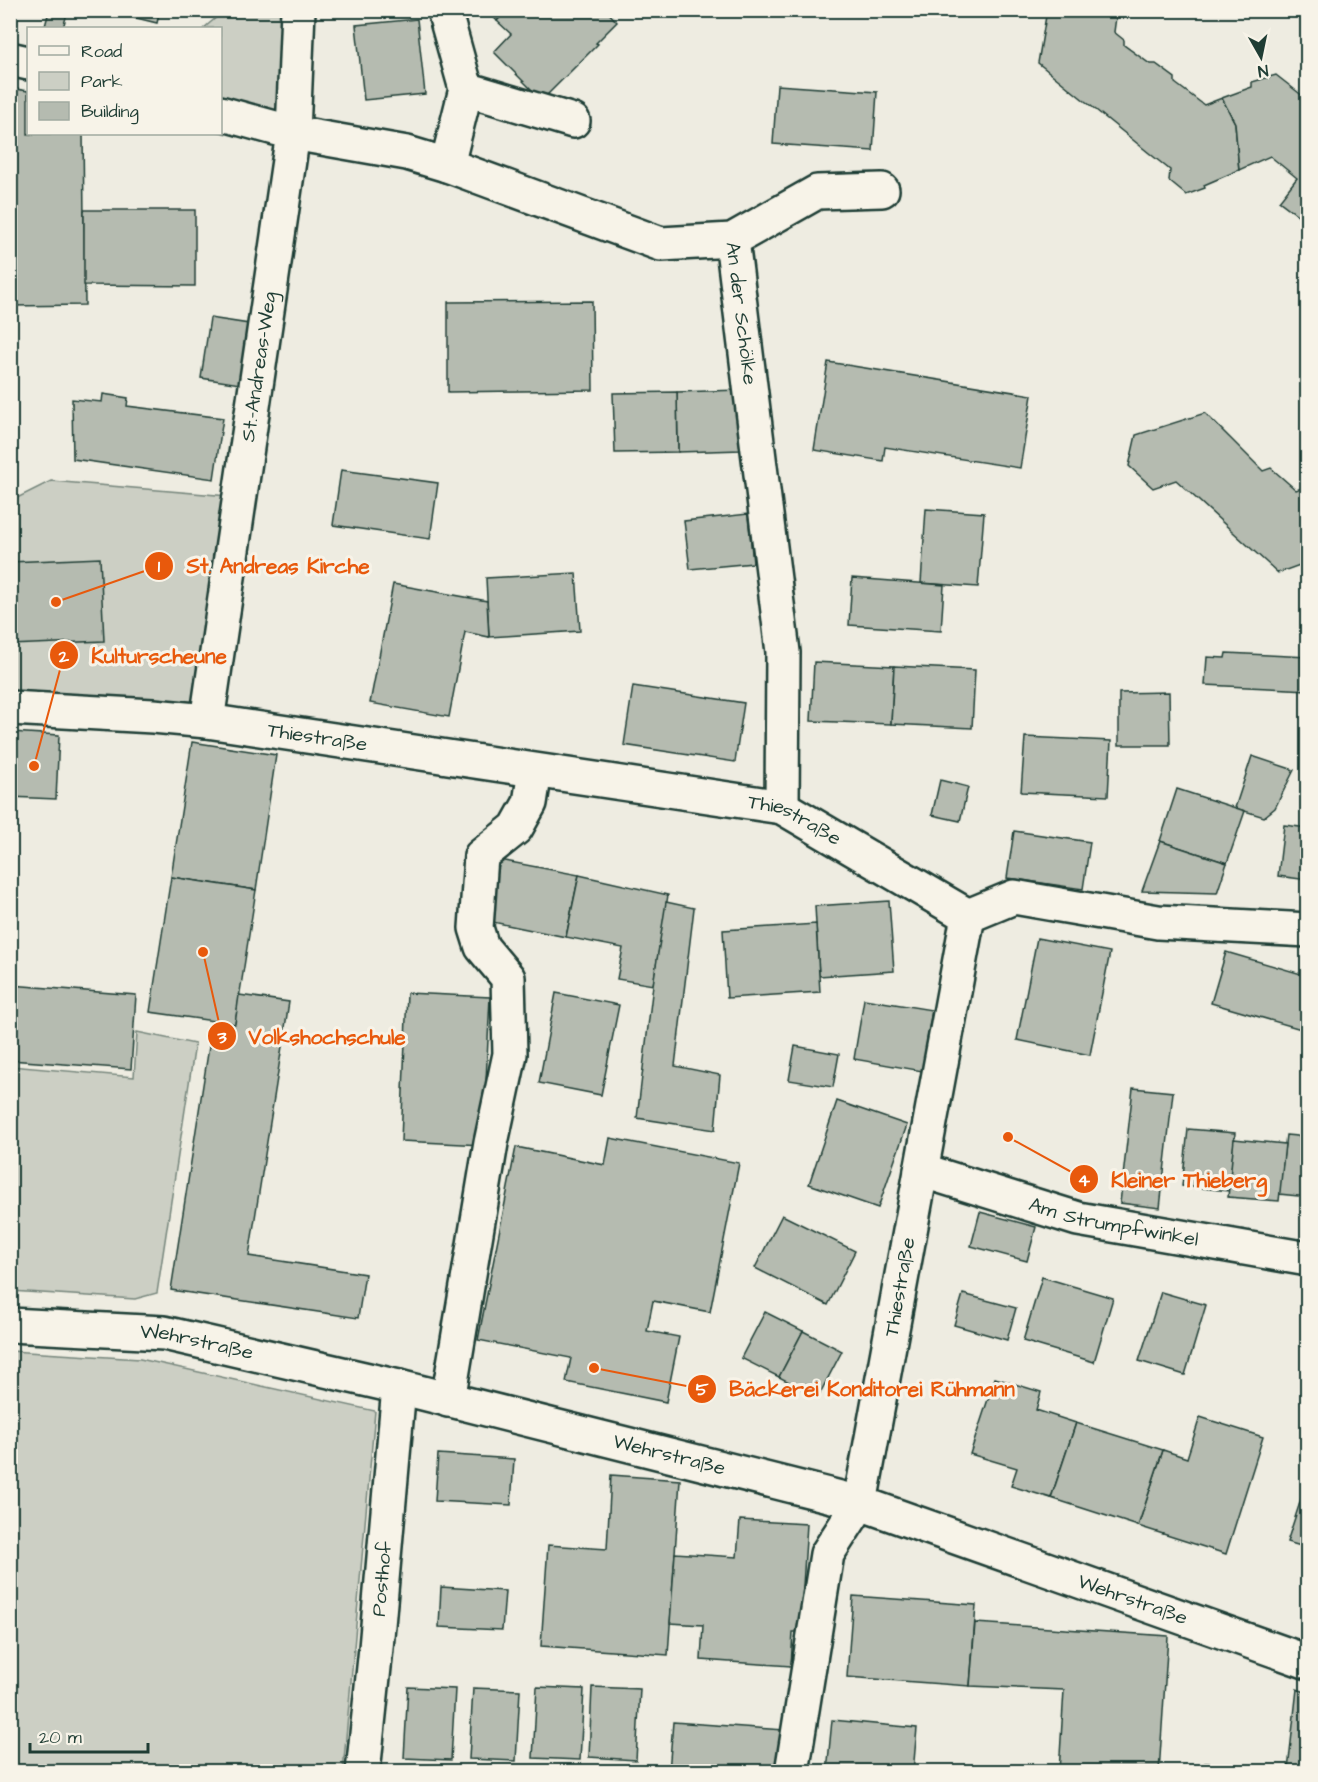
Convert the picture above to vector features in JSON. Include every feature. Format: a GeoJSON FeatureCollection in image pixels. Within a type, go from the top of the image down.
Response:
{"type":"FeatureCollection","features":[{"type":"Feature","properties":{"kind":"street","name":"St.-Andreas-Weg"},"geometry":{"type":"LineString","coordinates":[[207,722],[293,133],[298,10]]}},
{"type":"Feature","properties":{"kind":"street"},"geometry":{"type":"LineString","coordinates":[[444,10],[466,89],[447,165]]}},
{"type":"Feature","properties":{"kind":"street"},"geometry":{"type":"LineString","coordinates":[[10,59],[27,63]]}},
{"type":"Feature","properties":{"kind":"street"},"geometry":{"type":"LineString","coordinates":[[466,89],[573,121]]}},
{"type":"Feature","properties":{"kind":"street","name":"An der Schölke"},"geometry":{"type":"LineString","coordinates":[[222,114],[293,133],[406,153],[447,165],[661,244],[732,240],[783,652],[782,807]]}},
{"type":"Feature","properties":{"kind":"street"},"geometry":{"type":"LineString","coordinates":[[732,240],[817,192],[882,190]]}},
{"type":"Feature","properties":{"kind":"street","name":"Thiestraße"},"geometry":{"type":"LineString","coordinates":[[10,708],[153,716],[207,722],[782,807],[968,916],[860,1503]]}},
{"type":"Feature","properties":{"kind":"street"},"geometry":{"type":"LineString","coordinates":[[448,1400],[490,1143],[510,1054],[508,978],[482,947],[476,928],[481,856],[516,828],[530,803],[535,771]]}},
{"type":"Feature","properties":{"kind":"street"},"geometry":{"type":"LineString","coordinates":[[968,916],[1014,897],[1158,922],[1308,930]]}},
{"type":"Feature","properties":{"kind":"street","name":"Am Strumpfwinkel"},"geometry":{"type":"LineString","coordinates":[[921,1170],[1078,1219],[1308,1259]]}},
{"type":"Feature","properties":{"kind":"street","name":"Wehrstraße"},"geometry":{"type":"LineString","coordinates":[[10,1325],[164,1333],[399,1387],[860,1503],[1308,1662]]}},
{"type":"Feature","properties":{"kind":"street","name":"Posthof"},"geometry":{"type":"LineString","coordinates":[[363,1772],[399,1387]]}},
{"type":"Feature","properties":{"kind":"street"},"geometry":{"type":"LineString","coordinates":[[792,1772],[827,1554],[860,1503]]}},
{"type":"Feature","properties":{"kind":"green space"},"geometry":{"type":"Polygon","coordinates":[[[224,11],[298,11],[293,133],[222,113],[222,27],[205,27],[224,11]]]}},
{"type":"Feature","properties":{"kind":"green space"},"geometry":{"type":"Polygon","coordinates":[[[51,481],[240,497],[207,721],[11,708],[11,501],[51,481]]]}},
{"type":"Feature","properties":{"kind":"green space"},"geometry":{"type":"Polygon","coordinates":[[[137,1032],[195,1044],[157,1293],[135,1299],[11,1291],[11,1066],[134,1077],[137,1032]]]}},
{"type":"Feature","properties":{"kind":"green space"},"geometry":{"type":"Polygon","coordinates":[[[10,1351],[140,1359],[375,1411],[343,1771],[11,1771],[10,1351]]]}},
{"type":"Feature","properties":{"kind":"building"},"geometry":{"type":"Polygon","coordinates":[[[32,10],[68,10],[63,27],[45,26],[48,15],[32,10]]]}},
{"type":"Feature","properties":{"kind":"building"},"geometry":{"type":"Polygon","coordinates":[[[104,10],[160,10],[157,23],[104,10]]]}},
{"type":"Feature","properties":{"kind":"building"},"geometry":{"type":"Polygon","coordinates":[[[487,10],[507,10],[497,21],[487,10]]]}},
{"type":"Feature","properties":{"kind":"building"},"geometry":{"type":"Polygon","coordinates":[[[507,10],[606,10],[617,22],[542,100],[494,52],[511,34],[497,21],[507,10]]]}},
{"type":"Feature","properties":{"kind":"building"},"geometry":{"type":"Polygon","coordinates":[[[1047,10],[1117,10],[1114,32],[1124,40],[1124,45],[1150,64],[1156,64],[1175,78],[1175,83],[1204,105],[1222,98],[1235,123],[1239,170],[1186,195],[1169,181],[1170,170],[1038,63],[1047,10]]]}},
{"type":"Feature","properties":{"kind":"building"},"geometry":{"type":"Polygon","coordinates":[[[417,19],[425,94],[364,100],[356,25],[417,19]]]}},
{"type":"Feature","properties":{"kind":"building"},"geometry":{"type":"Polygon","coordinates":[[[1276,75],[1308,100],[1308,215],[1304,220],[1279,201],[1297,178],[1270,156],[1239,170],[1235,123],[1222,98],[1252,87],[1252,82],[1276,75]]]}},
{"type":"Feature","properties":{"kind":"building"},"geometry":{"type":"Polygon","coordinates":[[[777,85],[877,92],[873,151],[773,144],[777,85]]]}},
{"type":"Feature","properties":{"kind":"building"},"geometry":{"type":"Polygon","coordinates":[[[10,88],[27,91],[27,135],[83,135],[85,305],[10,306],[10,88]]]}},
{"type":"Feature","properties":{"kind":"building"},"geometry":{"type":"Polygon","coordinates":[[[84,210],[195,210],[195,286],[84,285],[84,210]]]}},
{"type":"Feature","properties":{"kind":"building"},"geometry":{"type":"Polygon","coordinates":[[[592,301],[593,390],[448,392],[448,302],[592,301]]]}},
{"type":"Feature","properties":{"kind":"building"},"geometry":{"type":"Polygon","coordinates":[[[210,318],[249,324],[240,384],[201,378],[210,318]]]}},
{"type":"Feature","properties":{"kind":"building"},"geometry":{"type":"Polygon","coordinates":[[[828,362],[1032,395],[1020,468],[885,447],[883,461],[814,450],[828,362]]]}},
{"type":"Feature","properties":{"kind":"building"},"geometry":{"type":"Polygon","coordinates":[[[740,390],[741,450],[678,452],[677,392],[740,390]]]}},
{"type":"Feature","properties":{"kind":"building"},"geometry":{"type":"Polygon","coordinates":[[[677,392],[678,452],[615,453],[613,393],[677,392]]]}},
{"type":"Feature","properties":{"kind":"building"},"geometry":{"type":"Polygon","coordinates":[[[103,394],[128,398],[127,406],[223,418],[214,479],[73,459],[72,399],[102,402],[103,394]]]}},
{"type":"Feature","properties":{"kind":"building"},"geometry":{"type":"Polygon","coordinates":[[[1205,413],[1263,471],[1271,468],[1296,490],[1308,486],[1308,562],[1278,573],[1176,480],[1153,488],[1129,466],[1136,435],[1205,413]]]}},
{"type":"Feature","properties":{"kind":"building"},"geometry":{"type":"Polygon","coordinates":[[[341,470],[438,483],[430,539],[333,525],[341,470]]]}},
{"type":"Feature","properties":{"kind":"building"},"geometry":{"type":"Polygon","coordinates":[[[926,509],[984,513],[978,587],[921,583],[926,509]]]}},
{"type":"Feature","properties":{"kind":"building"},"geometry":{"type":"Polygon","coordinates":[[[748,514],[753,563],[690,569],[684,521],[748,514]]]}},
{"type":"Feature","properties":{"kind":"building"},"geometry":{"type":"Polygon","coordinates":[[[100,558],[104,641],[10,645],[10,562],[100,558]]]}},
{"type":"Feature","properties":{"kind":"building"},"geometry":{"type":"Polygon","coordinates":[[[576,573],[580,631],[489,637],[486,578],[576,573]]]}},
{"type":"Feature","properties":{"kind":"building"},"geometry":{"type":"Polygon","coordinates":[[[852,578],[944,585],[941,631],[849,625],[852,578]]]}},
{"type":"Feature","properties":{"kind":"building"},"geometry":{"type":"Polygon","coordinates":[[[393,584],[487,601],[489,637],[465,632],[449,717],[370,703],[393,584]]]}},
{"type":"Feature","properties":{"kind":"building"},"geometry":{"type":"Polygon","coordinates":[[[1226,653],[1308,657],[1308,690],[1205,685],[1207,657],[1225,658],[1226,653]]]}},
{"type":"Feature","properties":{"kind":"building"},"geometry":{"type":"Polygon","coordinates":[[[814,662],[894,666],[891,724],[811,721],[814,662]]]}},
{"type":"Feature","properties":{"kind":"building"},"geometry":{"type":"Polygon","coordinates":[[[894,666],[975,670],[972,728],[891,724],[894,666]]]}},
{"type":"Feature","properties":{"kind":"building"},"geometry":{"type":"Polygon","coordinates":[[[633,686],[744,703],[735,762],[624,745],[633,686]]]}},
{"type":"Feature","properties":{"kind":"building"},"geometry":{"type":"Polygon","coordinates":[[[1169,692],[1170,745],[1119,745],[1119,693],[1169,692]]]}},
{"type":"Feature","properties":{"kind":"building"},"geometry":{"type":"Polygon","coordinates":[[[10,732],[59,735],[56,799],[10,797],[10,732]]]}},
{"type":"Feature","properties":{"kind":"building"},"geometry":{"type":"Polygon","coordinates":[[[1025,737],[1111,741],[1108,796],[1021,792],[1025,737]]]}},
{"type":"Feature","properties":{"kind":"building"},"geometry":{"type":"Polygon","coordinates":[[[192,742],[276,755],[256,890],[171,877],[192,742]]]}},
{"type":"Feature","properties":{"kind":"building"},"geometry":{"type":"Polygon","coordinates":[[[1252,756],[1294,770],[1275,808],[1264,817],[1235,808],[1252,756]]]}},
{"type":"Feature","properties":{"kind":"building"},"geometry":{"type":"Polygon","coordinates":[[[940,780],[968,787],[960,821],[932,815],[940,780]]]}},
{"type":"Feature","properties":{"kind":"building"},"geometry":{"type":"Polygon","coordinates":[[[1177,789],[1245,811],[1227,863],[1160,841],[1177,789]]]}},
{"type":"Feature","properties":{"kind":"building"},"geometry":{"type":"Polygon","coordinates":[[[1284,825],[1308,828],[1308,880],[1278,876],[1284,825]]]}},
{"type":"Feature","properties":{"kind":"building"},"geometry":{"type":"Polygon","coordinates":[[[1014,831],[1090,842],[1083,889],[1007,878],[1014,831]]]}},
{"type":"Feature","properties":{"kind":"building"},"geometry":{"type":"Polygon","coordinates":[[[1160,841],[1227,863],[1217,893],[1142,891],[1160,841]]]}},
{"type":"Feature","properties":{"kind":"building"},"geometry":{"type":"Polygon","coordinates":[[[500,860],[579,875],[566,937],[488,921],[500,860]]]}},
{"type":"Feature","properties":{"kind":"building"},"geometry":{"type":"Polygon","coordinates":[[[579,875],[668,895],[653,985],[617,979],[623,948],[566,937],[579,875]]]}},
{"type":"Feature","properties":{"kind":"building"},"geometry":{"type":"Polygon","coordinates":[[[171,877],[256,890],[235,1024],[150,1012],[171,877]]]}},
{"type":"Feature","properties":{"kind":"building"},"geometry":{"type":"Polygon","coordinates":[[[889,901],[894,971],[819,976],[815,906],[889,901]]]}},
{"type":"Feature","properties":{"kind":"building"},"geometry":{"type":"Polygon","coordinates":[[[666,902],[694,908],[675,1066],[720,1075],[715,1130],[637,1118],[653,985],[666,902]]]}},
{"type":"Feature","properties":{"kind":"building"},"geometry":{"type":"Polygon","coordinates":[[[816,924],[820,992],[727,998],[723,930],[816,924]]]}},
{"type":"Feature","properties":{"kind":"building"},"geometry":{"type":"Polygon","coordinates":[[[1037,938],[1110,952],[1090,1055],[1017,1040],[1037,938]]]}},
{"type":"Feature","properties":{"kind":"building"},"geometry":{"type":"Polygon","coordinates":[[[1226,952],[1308,976],[1308,1031],[1211,1003],[1226,952]]]}},
{"type":"Feature","properties":{"kind":"building"},"geometry":{"type":"Polygon","coordinates":[[[11,985],[136,995],[131,1069],[10,1060],[11,985]]]}},
{"type":"Feature","properties":{"kind":"building"},"geometry":{"type":"Polygon","coordinates":[[[407,993],[490,997],[483,1145],[401,1141],[407,993]]]}},
{"type":"Feature","properties":{"kind":"building"},"geometry":{"type":"Polygon","coordinates":[[[556,993],[619,1005],[601,1095],[539,1083],[556,993]]]}},
{"type":"Feature","properties":{"kind":"building"},"geometry":{"type":"Polygon","coordinates":[[[239,995],[289,1002],[249,1256],[365,1274],[358,1318],[171,1290],[213,1021],[235,1024],[239,995]]]}},
{"type":"Feature","properties":{"kind":"building"},"geometry":{"type":"Polygon","coordinates":[[[864,999],[932,1010],[922,1071],[854,1059],[864,999]]]}},
{"type":"Feature","properties":{"kind":"building"},"geometry":{"type":"Polygon","coordinates":[[[795,1046],[839,1054],[833,1087],[789,1080],[795,1046]]]}},
{"type":"Feature","properties":{"kind":"building"},"geometry":{"type":"Polygon","coordinates":[[[1133,1088],[1173,1092],[1160,1208],[1120,1203],[1133,1088]]]}},
{"type":"Feature","properties":{"kind":"building"},"geometry":{"type":"Polygon","coordinates":[[[837,1101],[907,1125],[878,1208],[809,1184],[837,1101]]]}},
{"type":"Feature","properties":{"kind":"building"},"geometry":{"type":"Polygon","coordinates":[[[1188,1129],[1235,1133],[1229,1191],[1182,1186],[1188,1129]]]}},
{"type":"Feature","properties":{"kind":"building"},"geometry":{"type":"Polygon","coordinates":[[[1286,1135],[1308,1137],[1308,1197],[1279,1194],[1286,1135]]]}},
{"type":"Feature","properties":{"kind":"building"},"geometry":{"type":"Polygon","coordinates":[[[610,1138],[739,1163],[710,1312],[653,1301],[647,1331],[679,1337],[666,1402],[566,1382],[571,1358],[478,1340],[516,1147],[605,1165],[610,1138]]]}},
{"type":"Feature","properties":{"kind":"building"},"geometry":{"type":"Polygon","coordinates":[[[1234,1139],[1285,1144],[1279,1201],[1228,1197],[1234,1139]]]}},
{"type":"Feature","properties":{"kind":"building"},"geometry":{"type":"Polygon","coordinates":[[[980,1212],[1036,1227],[1027,1261],[971,1246],[980,1212]]]}},
{"type":"Feature","properties":{"kind":"building"},"geometry":{"type":"Polygon","coordinates":[[[782,1215],[855,1251],[828,1305],[755,1268],[782,1215]]]}},
{"type":"Feature","properties":{"kind":"building"},"geometry":{"type":"Polygon","coordinates":[[[1042,1277],[1113,1298],[1094,1362],[1023,1341],[1042,1277]]]}},
{"type":"Feature","properties":{"kind":"building"},"geometry":{"type":"Polygon","coordinates":[[[1161,1292],[1206,1305],[1185,1375],[1139,1361],[1161,1292]]]}},
{"type":"Feature","properties":{"kind":"building"},"geometry":{"type":"Polygon","coordinates":[[[963,1294],[1016,1308],[1007,1340],[954,1325],[963,1294]]]}},
{"type":"Feature","properties":{"kind":"building"},"geometry":{"type":"Polygon","coordinates":[[[765,1312],[803,1331],[779,1377],[741,1358],[765,1312]]]}},
{"type":"Feature","properties":{"kind":"building"},"geometry":{"type":"Polygon","coordinates":[[[803,1331],[842,1351],[818,1397],[779,1377],[803,1331]]]}},
{"type":"Feature","properties":{"kind":"building"},"geometry":{"type":"Polygon","coordinates":[[[995,1378],[1041,1392],[1036,1410],[1076,1423],[1051,1498],[1011,1486],[1017,1468],[970,1454],[995,1378]]]}},
{"type":"Feature","properties":{"kind":"building"},"geometry":{"type":"Polygon","coordinates":[[[1200,1417],[1263,1437],[1226,1554],[1138,1526],[1163,1450],[1187,1458],[1200,1417]]]}},
{"type":"Feature","properties":{"kind":"building"},"geometry":{"type":"Polygon","coordinates":[[[1076,1423],[1163,1450],[1138,1526],[1051,1498],[1076,1423]]]}},
{"type":"Feature","properties":{"kind":"building"},"geometry":{"type":"Polygon","coordinates":[[[438,1454],[514,1459],[511,1505],[435,1501],[438,1454]]]}},
{"type":"Feature","properties":{"kind":"building"},"geometry":{"type":"Polygon","coordinates":[[[611,1475],[680,1480],[668,1655],[541,1646],[548,1545],[607,1549],[611,1475]]]}},
{"type":"Feature","properties":{"kind":"building"},"geometry":{"type":"Polygon","coordinates":[[[1308,1478],[1308,1548],[1287,1542],[1308,1478]]]}},
{"type":"Feature","properties":{"kind":"building"},"geometry":{"type":"Polygon","coordinates":[[[740,1520],[807,1524],[800,1632],[793,1632],[791,1666],[701,1660],[703,1625],[670,1623],[675,1553],[737,1557],[740,1520]]]}},
{"type":"Feature","properties":{"kind":"building"},"geometry":{"type":"Polygon","coordinates":[[[441,1587],[505,1591],[502,1630],[439,1627],[441,1587]]]}},
{"type":"Feature","properties":{"kind":"building"},"geometry":{"type":"Polygon","coordinates":[[[853,1596],[976,1605],[970,1686],[847,1677],[853,1596]]]}},
{"type":"Feature","properties":{"kind":"building"},"geometry":{"type":"Polygon","coordinates":[[[975,1623],[1168,1636],[1159,1772],[1059,1772],[1064,1690],[970,1686],[975,1623]]]}},
{"type":"Feature","properties":{"kind":"building"},"geometry":{"type":"Polygon","coordinates":[[[408,1687],[455,1689],[451,1760],[404,1758],[408,1687]]]}},
{"type":"Feature","properties":{"kind":"building"},"geometry":{"type":"Polygon","coordinates":[[[537,1687],[584,1689],[580,1760],[533,1758],[537,1687]]]}},
{"type":"Feature","properties":{"kind":"building"},"geometry":{"type":"Polygon","coordinates":[[[592,1687],[640,1689],[636,1760],[589,1757],[592,1687]]]}},
{"type":"Feature","properties":{"kind":"building"},"geometry":{"type":"Polygon","coordinates":[[[473,1688],[520,1690],[516,1761],[469,1759],[473,1688]]]}},
{"type":"Feature","properties":{"kind":"building"},"geometry":{"type":"Polygon","coordinates":[[[1297,1689],[1308,1693],[1308,1771],[1288,1769],[1297,1689]]]}},
{"type":"Feature","properties":{"kind":"building"},"geometry":{"type":"Polygon","coordinates":[[[832,1720],[917,1728],[913,1772],[827,1772],[832,1720]]]}},
{"type":"Feature","properties":{"kind":"building"},"geometry":{"type":"Polygon","coordinates":[[[673,1722],[784,1730],[781,1772],[669,1772],[673,1722]]]}},
{"type":"Feature","properties":{"kind":"building"},"geometry":{"type":"Polygon","coordinates":[[[1205,1763],[1263,1766],[1262,1772],[1205,1772],[1205,1763]]]}},
{"type":"Feature","properties":{"kind":"place","name":"St. Andreas Kirche"},"geometry":{"type":"Point","coordinates":[56,602]}},
{"type":"Feature","properties":{"kind":"place","name":"Kulturscheune"},"geometry":{"type":"Point","coordinates":[34,766]}},
{"type":"Feature","properties":{"kind":"place","name":"Volkshochschule"},"geometry":{"type":"Point","coordinates":[203,952]}},
{"type":"Feature","properties":{"kind":"place","name":"Kleiner Thieberg"},"geometry":{"type":"Point","coordinates":[1008,1137]}},
{"type":"Feature","properties":{"kind":"place","name":"Bäckerei Konditorei Rühmann"},"geometry":{"type":"Point","coordinates":[594,1368]}}]}
